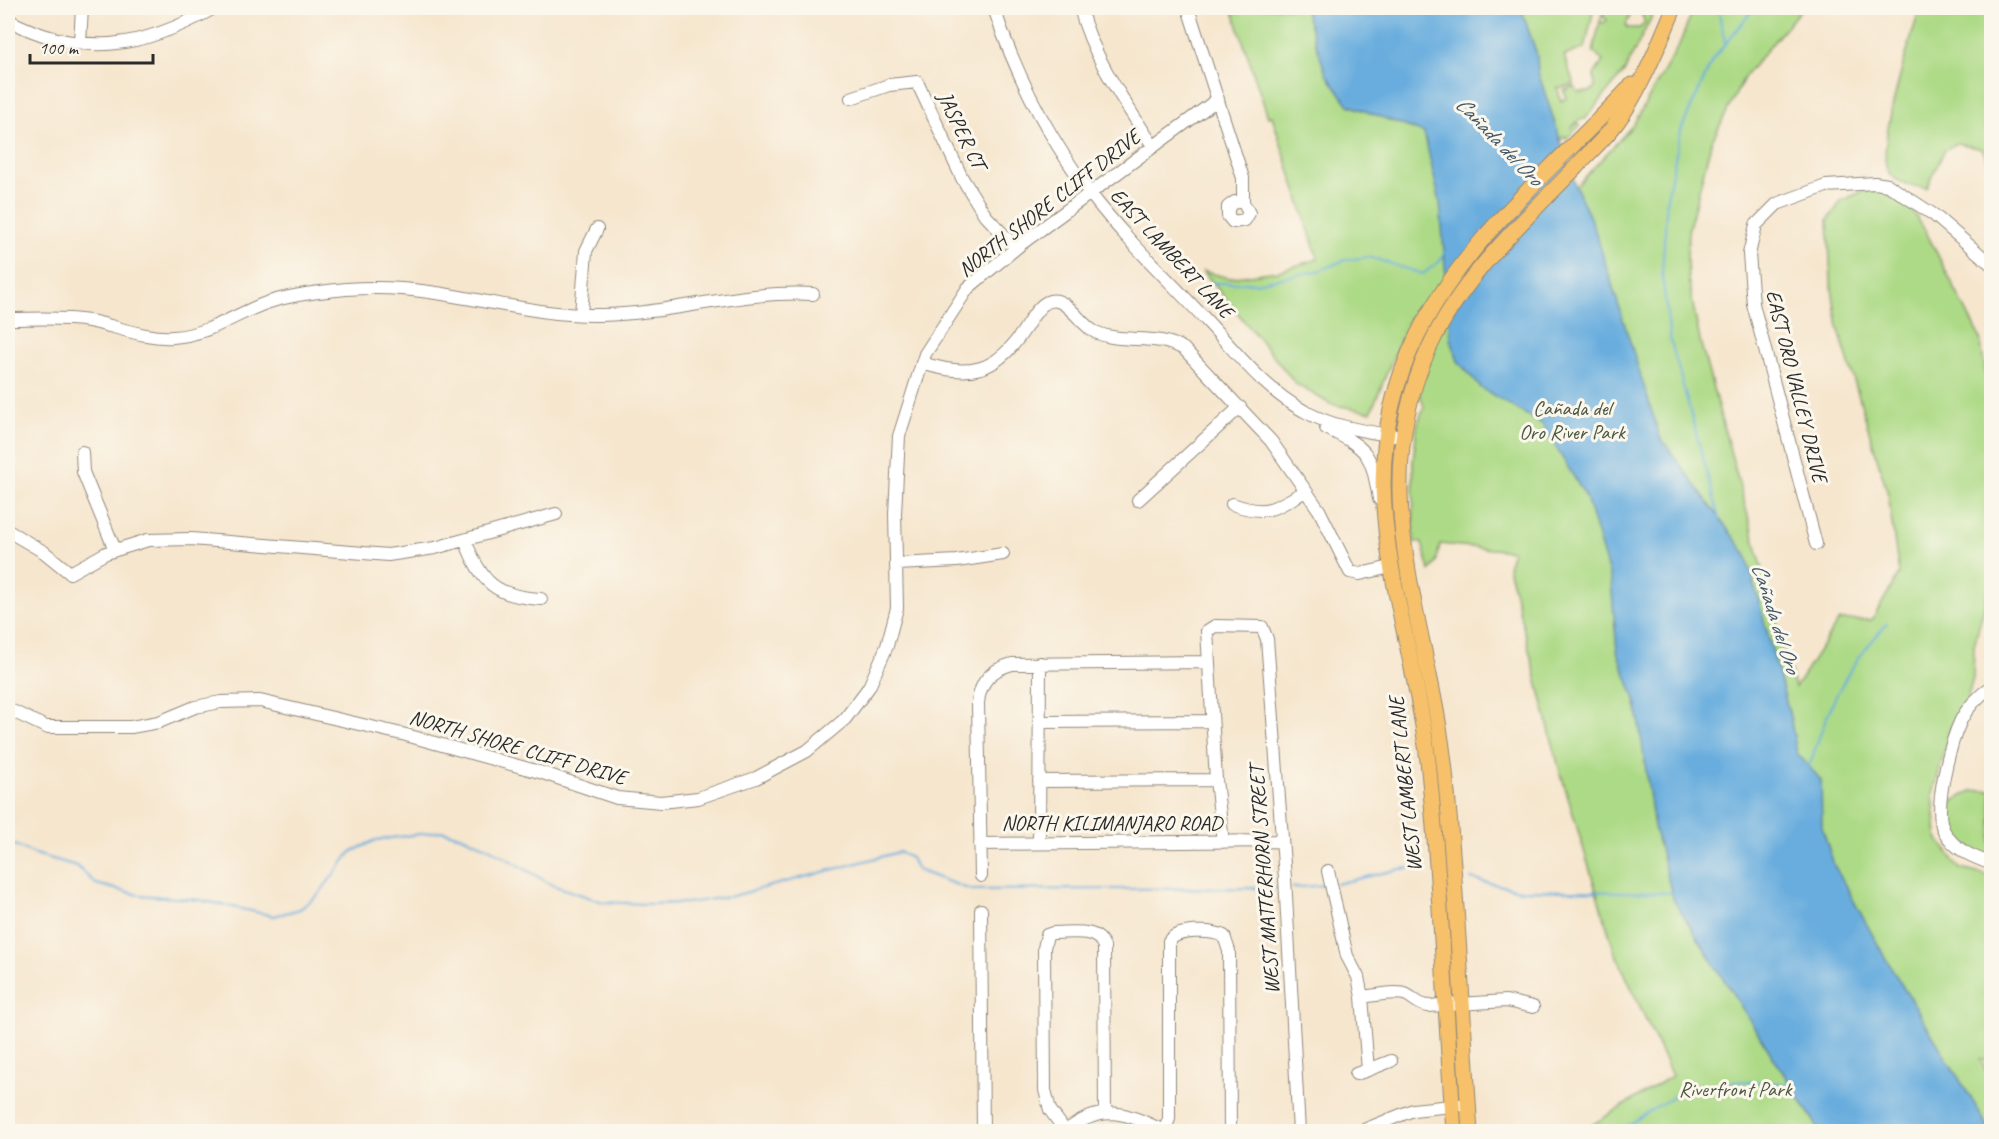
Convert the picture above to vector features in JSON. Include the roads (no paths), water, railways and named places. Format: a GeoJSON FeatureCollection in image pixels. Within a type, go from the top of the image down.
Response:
{"type":"FeatureCollection","features":[{"type":"Feature","properties":{"kind":"main road","name":"WEST LAMBERT LANE"},"geometry":{"type":"LineString","coordinates":[[1470,1131],[1445,773],[1434,699],[1400,524],[1398,487],[1404,432],[1426,355],[1459,295],[1489,258],[1619,121],[1674,8]]}},
{"type":"Feature","properties":{"kind":"main road","name":"WEST LAMBERT LANE"},"geometry":{"type":"LineString","coordinates":[[1454,1131],[1427,755],[1390,567],[1384,525],[1383,487],[1391,411],[1414,341],[1446,286],[1472,253],[1645,69]]}},
{"type":"Feature","properties":{"kind":"main road"},"geometry":{"type":"LineString","coordinates":[[1402,622],[1410,628],[1423,687],[1434,699]]}},
{"type":"Feature","properties":{"kind":"street"},"geometry":{"type":"LineString","coordinates":[[80,43],[82,8]]}},
{"type":"Feature","properties":{"kind":"street"},"geometry":{"type":"LineString","coordinates":[[8,20],[46,37],[108,45],[150,38],[182,25],[214,8]]}},
{"type":"Feature","properties":{"kind":"street","name":"EAST LAMBERT LANE"},"geometry":{"type":"LineString","coordinates":[[994,8],[1016,66],[1033,100],[1090,193],[1125,234],[1250,366],[1282,397],[1304,411],[1341,426],[1387,434],[1404,432]]}},
{"type":"Feature","properties":{"kind":"street"},"geometry":{"type":"LineString","coordinates":[[1080,8],[1094,47],[1107,73],[1154,146]]}},
{"type":"Feature","properties":{"kind":"street"},"geometry":{"type":"LineString","coordinates":[[1188,8],[1243,178],[1243,202]]}},
{"type":"Feature","properties":{"kind":"street","name":"JASPER CT"},"geometry":{"type":"LineString","coordinates":[[851,98],[889,85],[917,82],[962,178],[985,215],[1016,248]]}},
{"type":"Feature","properties":{"kind":"street","name":"NORTH SHORE CLIFF DRIVE"},"geometry":{"type":"LineString","coordinates":[[8,709],[46,727],[131,727],[159,722],[195,707],[221,702],[260,701],[406,735],[543,773],[617,798],[660,802],[698,798],[756,778],[807,751],[845,719],[869,687],[887,646],[897,608],[895,513],[899,436],[925,354],[968,288],[1016,248],[1218,99]]}},
{"type":"Feature","properties":{"kind":"street","name":"EAST ORO VALLEY DRIVE"},"geometry":{"type":"LineString","coordinates":[[1816,544],[1753,303],[1749,254],[1756,225],[1777,204],[1826,186],[1875,183],[1888,185],[1934,215],[1992,265]]}},
{"type":"Feature","properties":{"kind":"street"},"geometry":{"type":"LineString","coordinates":[[581,314],[586,251],[597,229]]}},
{"type":"Feature","properties":{"kind":"street"},"geometry":{"type":"LineString","coordinates":[[8,319],[87,321],[137,333],[172,338],[212,330],[262,305],[292,297],[369,288],[417,289],[511,307],[581,314],[664,310],[784,292],[813,294]]}},
{"type":"Feature","properties":{"kind":"street"},"geometry":{"type":"LineString","coordinates":[[922,363],[944,370],[970,372],[988,366],[1004,357],[1039,309],[1048,302],[1056,301],[1068,306],[1077,319],[1094,332],[1119,338],[1160,338],[1184,349],[1271,441],[1306,491],[1350,572],[1360,574],[1390,567]]}},
{"type":"Feature","properties":{"kind":"street"},"geometry":{"type":"LineString","coordinates":[[1138,500],[1240,407]]}},
{"type":"Feature","properties":{"kind":"street"},"geometry":{"type":"LineString","coordinates":[[1304,411],[1318,423],[1353,441],[1365,451],[1373,469],[1384,525]]}},
{"type":"Feature","properties":{"kind":"street"},"geometry":{"type":"LineString","coordinates":[[82,452],[83,472],[116,550]]}},
{"type":"Feature","properties":{"kind":"street"},"geometry":{"type":"LineString","coordinates":[[1232,504],[1252,511],[1265,512],[1306,491]]}},
{"type":"Feature","properties":{"kind":"street"},"geometry":{"type":"LineString","coordinates":[[8,531],[44,552],[69,573],[116,550],[148,540],[191,538],[388,555],[465,540],[556,514]]}},
{"type":"Feature","properties":{"kind":"street"},"geometry":{"type":"LineString","coordinates":[[465,540],[474,565],[493,587],[506,595],[541,599]]}},
{"type":"Feature","properties":{"kind":"street"},"geometry":{"type":"LineString","coordinates":[[897,564],[957,561],[1003,554]]}},
{"type":"Feature","properties":{"kind":"street","name":"WEST MATTERHORN STREET"},"geometry":{"type":"LineString","coordinates":[[1208,662],[1206,638],[1210,627],[1262,627],[1267,639],[1299,1131]]}},
{"type":"Feature","properties":{"kind":"street"},"geometry":{"type":"LineString","coordinates":[[981,876],[978,703],[985,681],[995,670],[1012,664],[1208,662],[1216,780],[1223,842]]}},
{"type":"Feature","properties":{"kind":"street"},"geometry":{"type":"LineString","coordinates":[[1039,843],[1040,663]]}},
{"type":"Feature","properties":{"kind":"street"},"geometry":{"type":"LineString","coordinates":[[1992,686],[1978,696],[1962,717],[1953,740],[1940,806],[1943,830],[1964,854],[1992,864]]}},
{"type":"Feature","properties":{"kind":"street"},"geometry":{"type":"LineString","coordinates":[[1039,722],[1212,721]]}},
{"type":"Feature","properties":{"kind":"street"},"geometry":{"type":"LineString","coordinates":[[1039,781],[1216,780]]}},
{"type":"Feature","properties":{"kind":"street","name":"NORTH KILIMANJARO ROAD"},"geometry":{"type":"LineString","coordinates":[[980,844],[1281,841]]}},
{"type":"Feature","properties":{"kind":"street"},"geometry":{"type":"LineString","coordinates":[[1328,871],[1347,956],[1358,977],[1362,997],[1362,1072],[1390,1061]]}},
{"type":"Feature","properties":{"kind":"street"},"geometry":{"type":"LineString","coordinates":[[981,910],[983,1131]]}},
{"type":"Feature","properties":{"kind":"street"},"geometry":{"type":"LineString","coordinates":[[1105,1112],[1104,947],[1102,940],[1094,933],[1047,935],[1044,948],[1045,1090],[1050,1110],[1066,1131],[1084,1119],[1105,1112],[1127,1115],[1164,1131],[1169,1119],[1168,947],[1171,938],[1179,933],[1218,933],[1224,936],[1228,943],[1230,1131]]}},
{"type":"Feature","properties":{"kind":"street"},"geometry":{"type":"LineString","coordinates":[[1362,997],[1400,994],[1423,1005],[1506,1001],[1533,1007]]}},
{"type":"Feature","properties":{"kind":"street"},"geometry":{"type":"LineString","coordinates":[[1359,1131],[1413,1110],[1468,1105]]}},
{"type":"Feature","properties":{"kind":"water","name":"Cañada del Oro"},"geometry":{"type":"Polygon","coordinates":[[[1304,8],[1521,8],[1537,55],[1538,72],[1575,184],[1594,227],[1660,437],[1746,554],[1790,716],[1797,753],[1821,780],[1822,827],[1834,865],[1886,959],[1991,1131],[1820,1131],[1674,901],[1654,827],[1636,702],[1617,651],[1611,581],[1586,497],[1542,424],[1481,388],[1458,361],[1451,340],[1440,202],[1424,133],[1349,105],[1326,74],[1304,8]]]}},
{"type":"Feature","properties":{"kind":"waterway"},"geometry":{"type":"LineString","coordinates":[[1718,8],[1725,43]]}},
{"type":"Feature","properties":{"kind":"waterway"},"geometry":{"type":"LineString","coordinates":[[1720,521],[1670,338],[1662,274],[1667,197],[1681,130],[1713,59],[1754,8]]}},
{"type":"Feature","properties":{"kind":"waterway"},"geometry":{"type":"LineString","coordinates":[[1211,283],[1255,283],[1318,271],[1345,260],[1369,257],[1423,274],[1440,261],[1444,253]]}},
{"type":"Feature","properties":{"kind":"waterway"},"geometry":{"type":"LineString","coordinates":[[1809,767],[1830,708],[1848,674],[1887,624]]}},
{"type":"Feature","properties":{"kind":"waterway"},"geometry":{"type":"LineString","coordinates":[[8,842],[35,854],[77,866],[96,884],[139,895],[200,900],[274,916],[300,909],[318,895],[351,852],[376,840],[443,831],[489,848],[552,885],[603,902],[688,903],[733,896],[899,852],[911,858],[917,870],[971,890],[1277,888]]}},
{"type":"Feature","properties":{"kind":"waterway"},"geometry":{"type":"LineString","coordinates":[[1336,884],[1400,869],[1422,867]]}},
{"type":"Feature","properties":{"kind":"waterway"},"geometry":{"type":"LineString","coordinates":[[1471,879],[1520,890],[1674,893]]}},
{"type":"Feature","properties":{"kind":"waterway"},"geometry":{"type":"LineString","coordinates":[[1292,888],[1325,885]]}},
{"type":"Feature","properties":{"kind":"waterway"},"geometry":{"type":"LineString","coordinates":[[1617,1132],[1685,1089],[1741,1081],[1791,1084]]}},
{"type":"Feature","properties":{"kind":"park label","name":"Cañada del Oro River Park"},"geometry":{"type":"Point","coordinates":[1572,420]}},
{"type":"Feature","properties":{"kind":"park label","name":"Riverfront Park"},"geometry":{"type":"Point","coordinates":[1735,1089]}}]}
